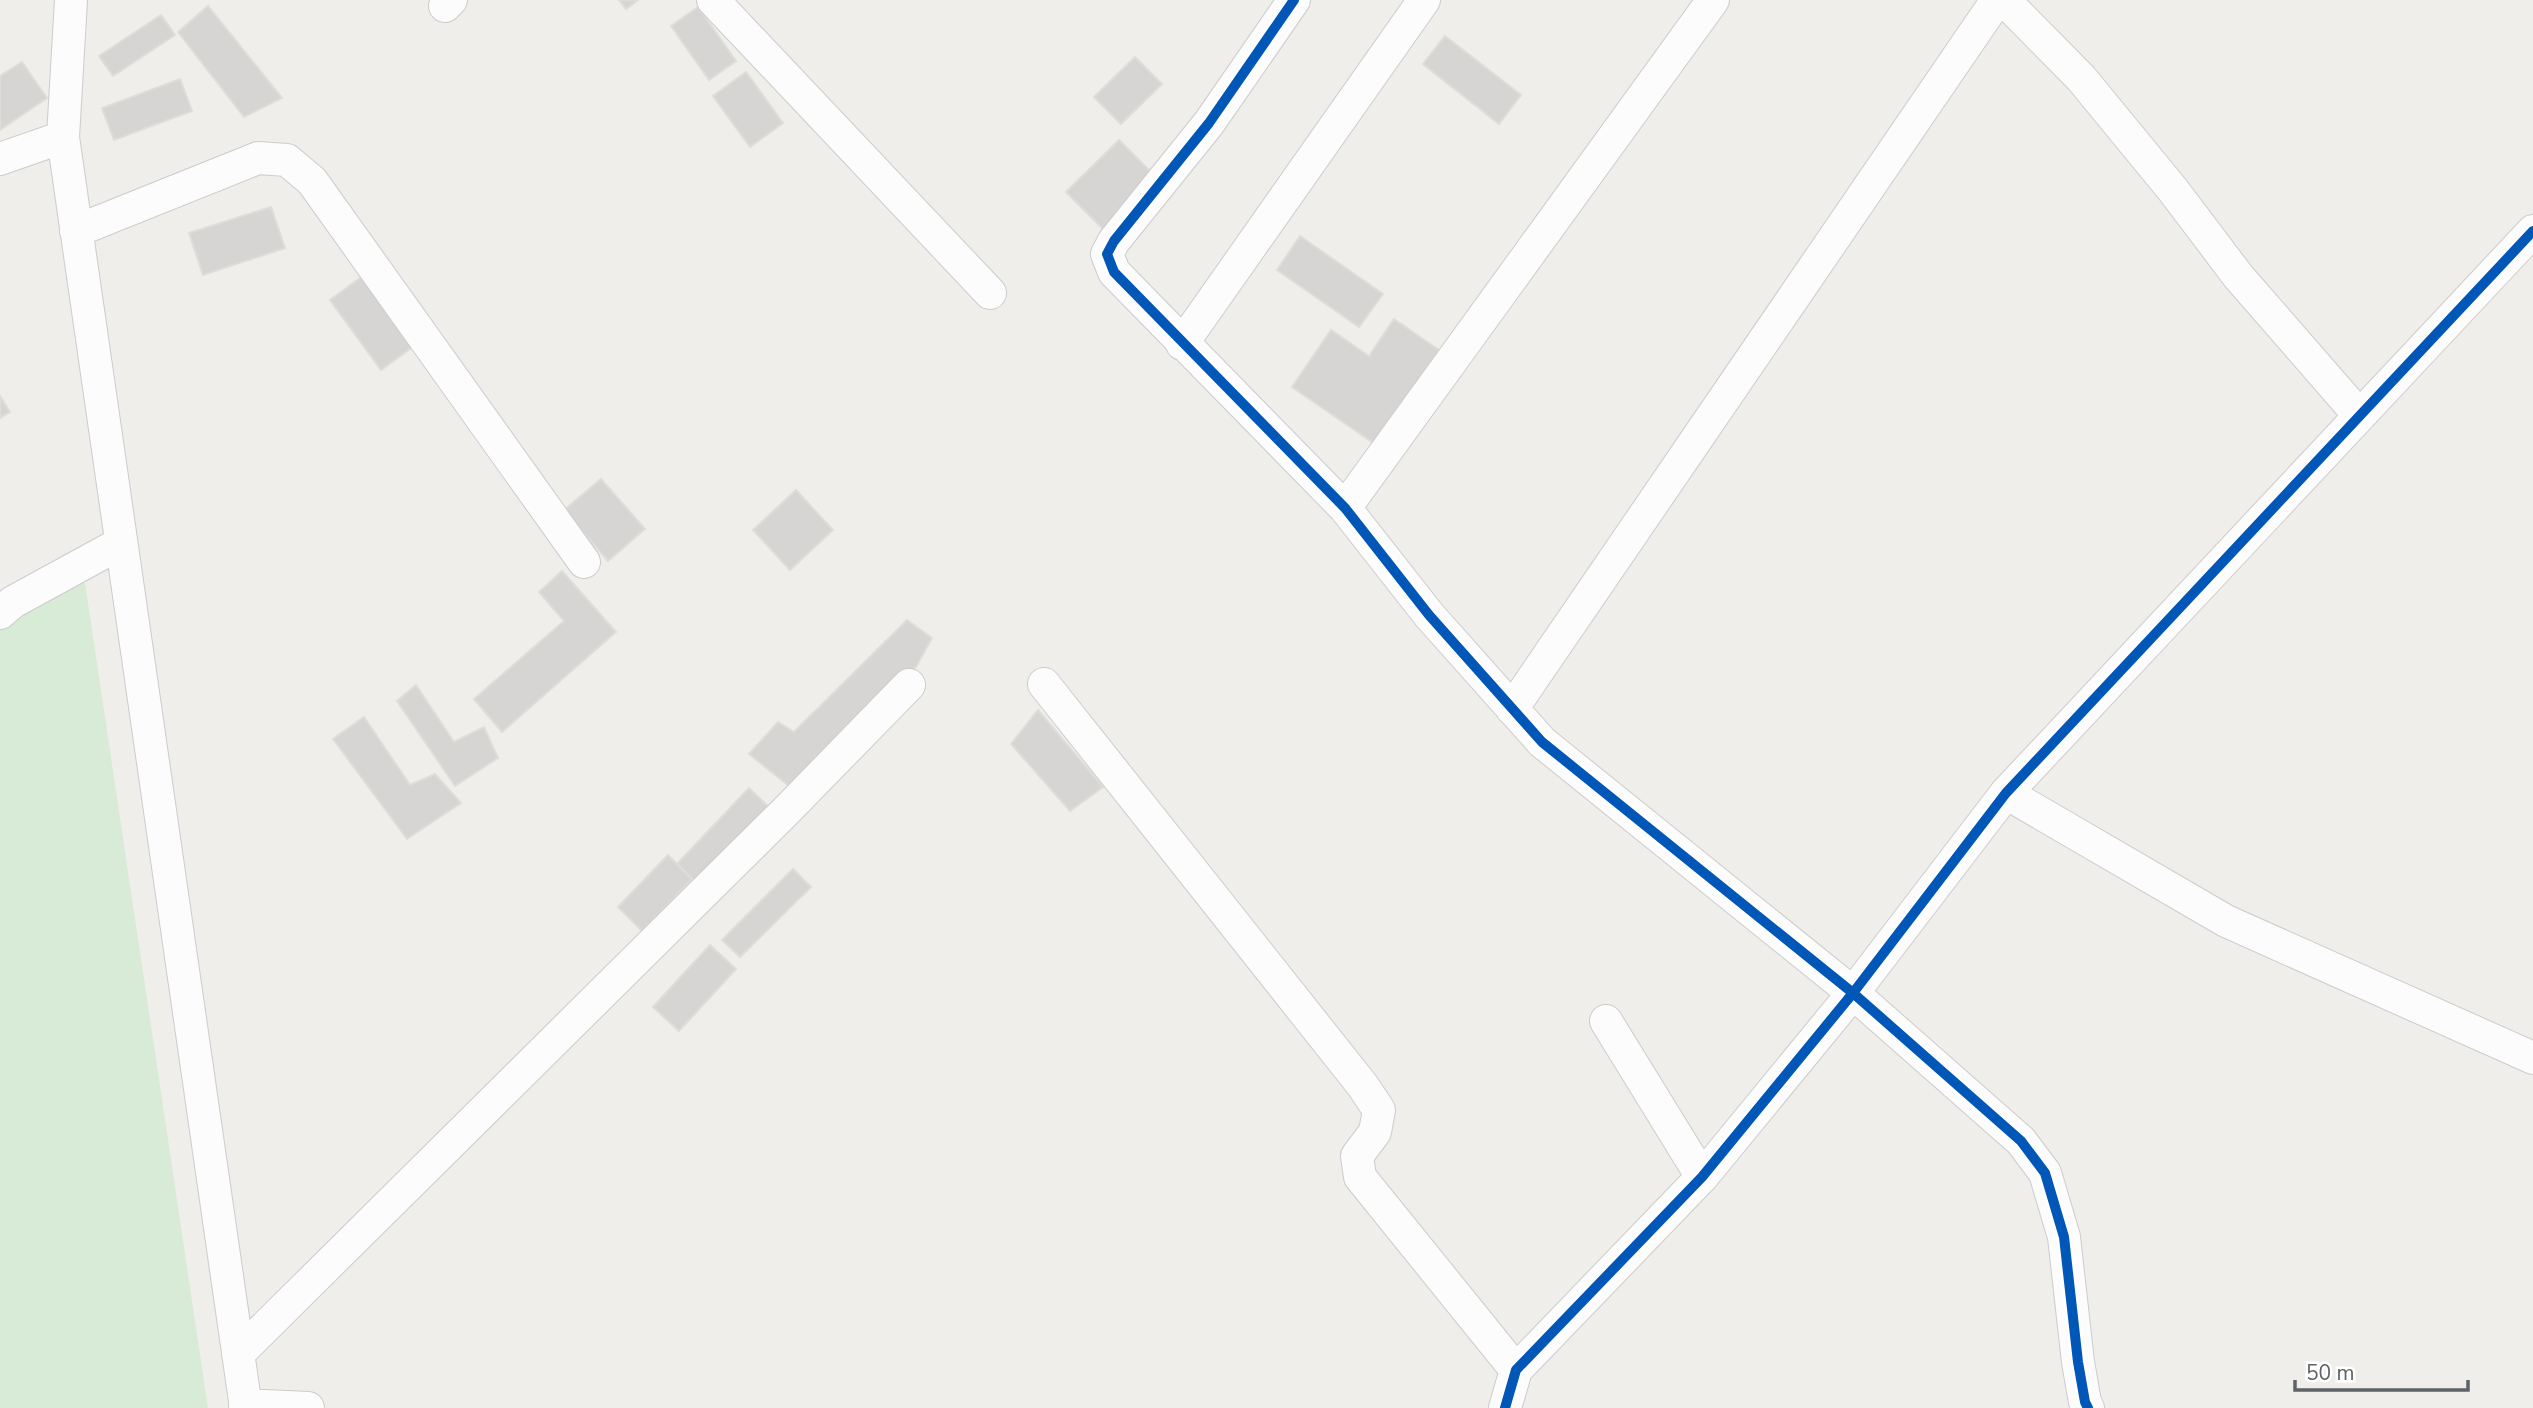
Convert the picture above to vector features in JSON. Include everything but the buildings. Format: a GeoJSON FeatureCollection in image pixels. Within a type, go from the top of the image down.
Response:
{"type":"FeatureCollection","features":[{"type":"Feature","properties":{"kind":"street"},"geometry":{"type":"LineString","coordinates":[[71,0],[63,137],[245,1407],[308,1408]]}},
{"type":"Feature","properties":{"kind":"street"},"geometry":{"type":"LineString","coordinates":[[713,0],[989,293]]}},
{"type":"Feature","properties":{"kind":"street"},"geometry":{"type":"LineString","coordinates":[[1294,0],[1209,123],[1114,242],[1107,254],[1114,272],[1345,508],[1429,615],[1542,742],[1853,993],[2021,1141],[2045,1172],[2064,1237],[2078,1362],[2088,1408]]}},
{"type":"Feature","properties":{"kind":"street"},"geometry":{"type":"LineString","coordinates":[[1182,344],[1424,0]]}},
{"type":"Feature","properties":{"kind":"street"},"geometry":{"type":"LineString","coordinates":[[1345,508],[1713,0]]}},
{"type":"Feature","properties":{"kind":"street"},"geometry":{"type":"LineString","coordinates":[[1512,709],[1997,0]]}},
{"type":"Feature","properties":{"kind":"street"},"geometry":{"type":"LineString","coordinates":[[2004,0],[2081,78],[2173,190],[2238,276],[2359,415]]}},
{"type":"Feature","properties":{"kind":"street"},"geometry":{"type":"LineString","coordinates":[[0,159],[63,137]]}},
{"type":"Feature","properties":{"kind":"street"},"geometry":{"type":"LineString","coordinates":[[76,231],[258,158],[287,160],[312,181],[584,562]]}},
{"type":"Feature","properties":{"kind":"street"},"geometry":{"type":"LineString","coordinates":[[1505,1408],[1516,1370],[1702,1177],[1853,993],[2006,793],[2533,231]]}},
{"type":"Feature","properties":{"kind":"street"},"geometry":{"type":"LineString","coordinates":[[0,613],[13,602],[121,543]]}},
{"type":"Feature","properties":{"kind":"street"},"geometry":{"type":"LineString","coordinates":[[1044,684],[1363,1086],[1379,1110],[1375,1132],[1357,1156],[1360,1177],[1516,1370]]}},
{"type":"Feature","properties":{"kind":"street"},"geometry":{"type":"LineString","coordinates":[[238,1354],[787,810],[909,685]]}},
{"type":"Feature","properties":{"kind":"street"},"geometry":{"type":"LineString","coordinates":[[2006,793],[2226,921],[2533,1058]]}},
{"type":"Feature","properties":{"kind":"street"},"geometry":{"type":"LineString","coordinates":[[1606,1021],[1702,1177]]}},
{"type":"Feature","properties":{"kind":"green space"},"geometry":{"type":"Polygon","coordinates":[[[85,583],[208,1408],[0,1408],[0,627],[45,588],[85,583]]]}},
{"type":"Feature","properties":{"kind":"cycle path"},"geometry":{"type":"LineString","coordinates":[[1294,0],[1209,123],[1114,241],[1107,254],[1114,272],[1345,508],[1429,615],[1542,742],[1853,993],[2021,1141],[2045,1173],[2064,1237],[2078,1362],[2088,1408]]}},
{"type":"Feature","properties":{"kind":"cycle path"},"geometry":{"type":"LineString","coordinates":[[1505,1408],[1516,1370],[1702,1177],[1853,993],[2006,793],[2533,231]]}}]}
